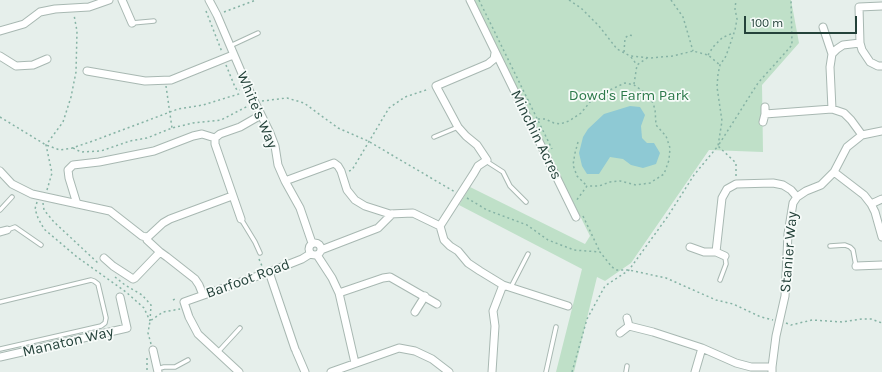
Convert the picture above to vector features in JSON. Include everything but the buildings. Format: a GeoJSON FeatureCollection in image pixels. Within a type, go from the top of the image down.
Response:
{"type":"FeatureCollection","features":[{"type":"Feature","properties":{"kind":"street"},"geometry":{"type":"LineString","coordinates":[[0,31],[24,24],[40,12],[55,9],[89,7],[109,0]]}},
{"type":"Feature","properties":{"kind":"street"},"geometry":{"type":"LineString","coordinates":[[122,0],[132,23]]}},
{"type":"Feature","properties":{"kind":"street","name":"White's Way"},"geometry":{"type":"LineString","coordinates":[[209,0],[270,133],[275,146],[278,165],[285,182],[300,208],[312,243],[308,248],[316,253]]}},
{"type":"Feature","properties":{"kind":"street","name":"Minchin Acres"},"geometry":{"type":"LineString","coordinates":[[470,0],[576,217]]}},
{"type":"Feature","properties":{"kind":"street"},"geometry":{"type":"LineString","coordinates":[[882,6],[859,7],[860,43],[862,50],[870,62],[878,66],[882,66]]}},
{"type":"Feature","properties":{"kind":"street"},"geometry":{"type":"LineString","coordinates":[[822,27],[832,54],[830,67],[832,109]]}},
{"type":"Feature","properties":{"kind":"street"},"geometry":{"type":"LineString","coordinates":[[832,54],[836,49],[844,45],[860,43]]}},
{"type":"Feature","properties":{"kind":"street"},"geometry":{"type":"LineString","coordinates":[[495,53],[494,59],[488,64],[436,86],[458,127],[477,145],[487,160],[478,166],[440,226],[444,240],[458,251],[468,263],[503,285],[568,306]]}},
{"type":"Feature","properties":{"kind":"street"},"geometry":{"type":"LineString","coordinates":[[87,71],[145,81],[165,81],[171,80],[233,55]]}},
{"type":"Feature","properties":{"kind":"street"},"geometry":{"type":"LineString","coordinates":[[0,56],[16,66],[33,65],[47,58]]}},
{"type":"Feature","properties":{"kind":"street"},"geometry":{"type":"LineString","coordinates":[[763,122],[765,110],[832,109],[844,113],[862,135]]}},
{"type":"Feature","properties":{"kind":"street"},"geometry":{"type":"LineString","coordinates":[[215,138],[220,134],[240,128],[261,115]]}},
{"type":"Feature","properties":{"kind":"street","name":"Stanier Way"},"geometry":{"type":"LineString","coordinates":[[772,369],[779,322],[785,296],[788,234],[793,203],[797,197],[806,191],[821,185],[834,172],[846,147],[862,135],[882,131]]}},
{"type":"Feature","properties":{"kind":"street"},"geometry":{"type":"LineString","coordinates":[[77,204],[68,170],[73,164],[99,162],[154,151],[202,134],[215,138]]}},
{"type":"Feature","properties":{"kind":"street"},"geometry":{"type":"LineString","coordinates":[[215,138],[215,144],[241,219]]}},
{"type":"Feature","properties":{"kind":"street"},"geometry":{"type":"LineString","coordinates":[[285,182],[334,163],[341,171],[348,190],[355,200],[365,206],[380,212],[392,214],[413,214],[440,226]]}},
{"type":"Feature","properties":{"kind":"street"},"geometry":{"type":"LineString","coordinates":[[0,171],[12,184],[32,194],[110,211],[142,236],[146,237],[147,240],[160,252],[195,280],[203,295]]}},
{"type":"Feature","properties":{"kind":"street"},"geometry":{"type":"LineString","coordinates":[[834,172],[864,195],[871,204],[882,236]]}},
{"type":"Feature","properties":{"kind":"street"},"geometry":{"type":"LineString","coordinates":[[716,252],[722,198],[728,190],[736,184],[783,185],[791,190],[797,197]]}},
{"type":"Feature","properties":{"kind":"street"},"geometry":{"type":"LineString","coordinates":[[146,237],[170,219],[232,196]]}},
{"type":"Feature","properties":{"kind":"street"},"geometry":{"type":"LineString","coordinates":[[871,204],[882,199]]}},
{"type":"Feature","properties":{"kind":"street","name":"Barfoot Road"},"geometry":{"type":"LineString","coordinates":[[185,305],[203,295],[267,273],[378,228],[392,214]]}},
{"type":"Feature","properties":{"kind":"street"},"geometry":{"type":"LineString","coordinates":[[312,243],[318,244],[321,247],[316,253],[332,278],[339,294],[351,367]]}},
{"type":"Feature","properties":{"kind":"street"},"geometry":{"type":"LineString","coordinates":[[690,247],[704,252],[716,252],[725,256]]}},
{"type":"Feature","properties":{"kind":"street"},"geometry":{"type":"LineString","coordinates":[[104,258],[113,266],[133,279],[160,252]]}},
{"type":"Feature","properties":{"kind":"street"},"geometry":{"type":"LineString","coordinates":[[856,266],[882,265]]}},
{"type":"Feature","properties":{"kind":"street"},"geometry":{"type":"LineString","coordinates":[[267,273],[304,372]]}},
{"type":"Feature","properties":{"kind":"street"},"geometry":{"type":"LineString","coordinates":[[339,294],[383,278],[390,277],[437,304]]}},
{"type":"Feature","properties":{"kind":"street"},"geometry":{"type":"LineString","coordinates":[[492,372],[495,326],[493,311],[503,285]]}},
{"type":"Feature","properties":{"kind":"street"},"geometry":{"type":"LineString","coordinates":[[415,312],[425,296]]}},
{"type":"Feature","properties":{"kind":"street","name":"Manaton Way"},"geometry":{"type":"LineString","coordinates":[[0,357],[127,328],[120,297]]}},
{"type":"Feature","properties":{"kind":"street"},"geometry":{"type":"LineString","coordinates":[[185,305],[189,317],[198,334],[239,372]]}},
{"type":"Feature","properties":{"kind":"street"},"geometry":{"type":"LineString","coordinates":[[627,318],[629,326]]}},
{"type":"Feature","properties":{"kind":"street"},"geometry":{"type":"LineString","coordinates":[[620,333],[629,326]]}},
{"type":"Feature","properties":{"kind":"street"},"geometry":{"type":"LineString","coordinates":[[629,326],[702,348],[736,363],[750,367],[772,369]]}},
{"type":"Feature","properties":{"kind":"street"},"geometry":{"type":"LineString","coordinates":[[331,372],[351,367],[399,348],[406,348],[432,359],[449,372]]}},
{"type":"Feature","properties":{"kind":"street"},"geometry":{"type":"LineString","coordinates":[[695,372],[702,348]]}},
{"type":"Feature","properties":{"kind":"street"},"geometry":{"type":"LineString","coordinates":[[153,350],[158,370]]}},
{"type":"Feature","properties":{"kind":"lane"},"geometry":{"type":"LineString","coordinates":[[132,23],[154,21]]}},
{"type":"Feature","properties":{"kind":"lane"},"geometry":{"type":"LineString","coordinates":[[230,46],[258,33]]}},
{"type":"Feature","properties":{"kind":"lane"},"geometry":{"type":"LineString","coordinates":[[434,136],[458,127]]}},
{"type":"Feature","properties":{"kind":"lane"},"geometry":{"type":"LineString","coordinates":[[487,160],[503,172],[510,186],[526,202]]}},
{"type":"Feature","properties":{"kind":"lane"},"geometry":{"type":"LineString","coordinates":[[0,210],[12,197]]}},
{"type":"Feature","properties":{"kind":"lane"},"geometry":{"type":"LineString","coordinates":[[241,219],[260,253]]}},
{"type":"Feature","properties":{"kind":"lane"},"geometry":{"type":"LineString","coordinates":[[3,231],[15,227],[41,245]]}},
{"type":"Feature","properties":{"kind":"lane"},"geometry":{"type":"LineString","coordinates":[[830,246],[845,245],[850,247],[853,250],[856,266]]}},
{"type":"Feature","properties":{"kind":"lane"},"geometry":{"type":"LineString","coordinates":[[511,287],[528,254]]}},
{"type":"Feature","properties":{"kind":"lane"},"geometry":{"type":"LineString","coordinates":[[720,280],[726,264],[725,256]]}},
{"type":"Feature","properties":{"kind":"lane"},"geometry":{"type":"LineString","coordinates":[[0,302],[91,280],[98,284],[106,318],[105,323],[101,326],[0,348]]}},
{"type":"Feature","properties":{"kind":"lane"},"geometry":{"type":"LineString","coordinates":[[546,372],[556,327]]}},
{"type":"Feature","properties":{"kind":"lane"},"geometry":{"type":"LineString","coordinates":[[218,352],[240,328]]}},
{"type":"Feature","properties":{"kind":"lane"},"geometry":{"type":"LineString","coordinates":[[158,370],[164,367],[175,367],[188,360]]}},
{"type":"Feature","properties":{"kind":"lane"},"geometry":{"type":"LineString","coordinates":[[626,372],[627,366]]}},
{"type":"Feature","properties":{"kind":"path"},"geometry":{"type":"LineString","coordinates":[[217,15],[256,0]]}},
{"type":"Feature","properties":{"kind":"path"},"geometry":{"type":"LineString","coordinates":[[570,0],[581,8],[599,26],[617,49],[630,56],[647,58],[673,56],[694,51],[708,55],[720,66]]}},
{"type":"Feature","properties":{"kind":"path"},"geometry":{"type":"LineString","coordinates":[[671,0],[683,17],[694,51]]}},
{"type":"Feature","properties":{"kind":"path"},"geometry":{"type":"LineString","coordinates":[[718,146],[722,121],[717,87],[718,74],[734,33],[737,19],[735,10],[736,0]]}},
{"type":"Feature","properties":{"kind":"path"},"geometry":{"type":"LineString","coordinates":[[572,372],[587,319],[594,303],[605,286],[629,270],[668,216],[694,174],[718,146],[758,83],[792,45],[791,0]]}},
{"type":"Feature","properties":{"kind":"path"},"geometry":{"type":"LineString","coordinates":[[73,8],[77,31],[76,72],[71,97],[63,122],[46,145],[52,173],[48,188],[37,202],[34,209],[44,229],[77,257],[126,292],[144,308],[150,321],[148,333],[153,350]]}},
{"type":"Feature","properties":{"kind":"path"},"geometry":{"type":"LineString","coordinates":[[708,55],[713,47],[722,38],[734,33]]}},
{"type":"Feature","properties":{"kind":"path"},"geometry":{"type":"LineString","coordinates":[[624,53],[625,38],[629,35],[634,36]]}},
{"type":"Feature","properties":{"kind":"path"},"geometry":{"type":"LineString","coordinates":[[630,56],[637,66]]}},
{"type":"Feature","properties":{"kind":"path"},"geometry":{"type":"LineString","coordinates":[[634,85],[637,66],[647,58]]}},
{"type":"Feature","properties":{"kind":"path"},"geometry":{"type":"LineString","coordinates":[[165,81],[172,128]]}},
{"type":"Feature","properties":{"kind":"path"},"geometry":{"type":"LineString","coordinates":[[538,119],[545,119],[560,124],[569,121],[581,113],[590,102],[601,94],[624,83],[634,85],[650,96],[655,109],[656,125],[666,136],[670,148],[669,160],[664,174],[650,183],[636,185],[620,181],[610,182],[599,186],[588,186],[577,176],[573,165],[578,142]]}},
{"type":"Feature","properties":{"kind":"path"},"geometry":{"type":"LineString","coordinates":[[368,141],[389,108],[405,97],[436,86]]}},
{"type":"Feature","properties":{"kind":"path"},"geometry":{"type":"LineString","coordinates":[[0,117],[46,145],[60,150],[72,148],[178,110],[203,105],[249,90]]}},
{"type":"Feature","properties":{"kind":"path"},"geometry":{"type":"LineString","coordinates":[[72,148],[81,152],[101,151],[130,141],[147,138],[172,128],[193,123],[221,120],[255,102],[287,98],[304,103],[338,128],[368,141],[487,210],[527,225],[548,240],[574,250],[600,252],[612,267],[617,270],[629,270],[666,278],[716,300],[733,304],[761,317],[791,325],[812,320],[842,322],[862,318],[882,323]]}},
{"type":"Feature","properties":{"kind":"path"},"geometry":{"type":"LineString","coordinates":[[718,146],[736,163],[736,184]]}},
{"type":"Feature","properties":{"kind":"path"},"geometry":{"type":"LineString","coordinates":[[576,201],[588,186]]}},
{"type":"Feature","properties":{"kind":"path"},"geometry":{"type":"LineString","coordinates":[[260,253],[258,257],[267,273]]}},
{"type":"Feature","properties":{"kind":"path"},"geometry":{"type":"LineString","coordinates":[[150,321],[163,312],[185,305]]}},
{"type":"Feature","properties":{"kind":"green space","name":"Dowd's Farm Park"},"geometry":{"type":"Polygon","coordinates":[[[473,0],[791,0],[799,43],[762,85],[763,152],[709,150],[631,263],[605,281],[597,277],[574,372],[556,372],[582,269],[459,205],[470,187],[585,244],[590,236],[473,0]]]}},
{"type":"Feature","properties":{"kind":"water"},"geometry":{"type":"Polygon","coordinates":[[[630,106],[640,107],[645,115],[641,126],[642,138],[647,143],[654,143],[660,153],[656,164],[643,168],[631,165],[623,159],[610,157],[599,174],[587,174],[582,166],[579,153],[583,137],[588,129],[604,114],[630,106]]]}}]}
